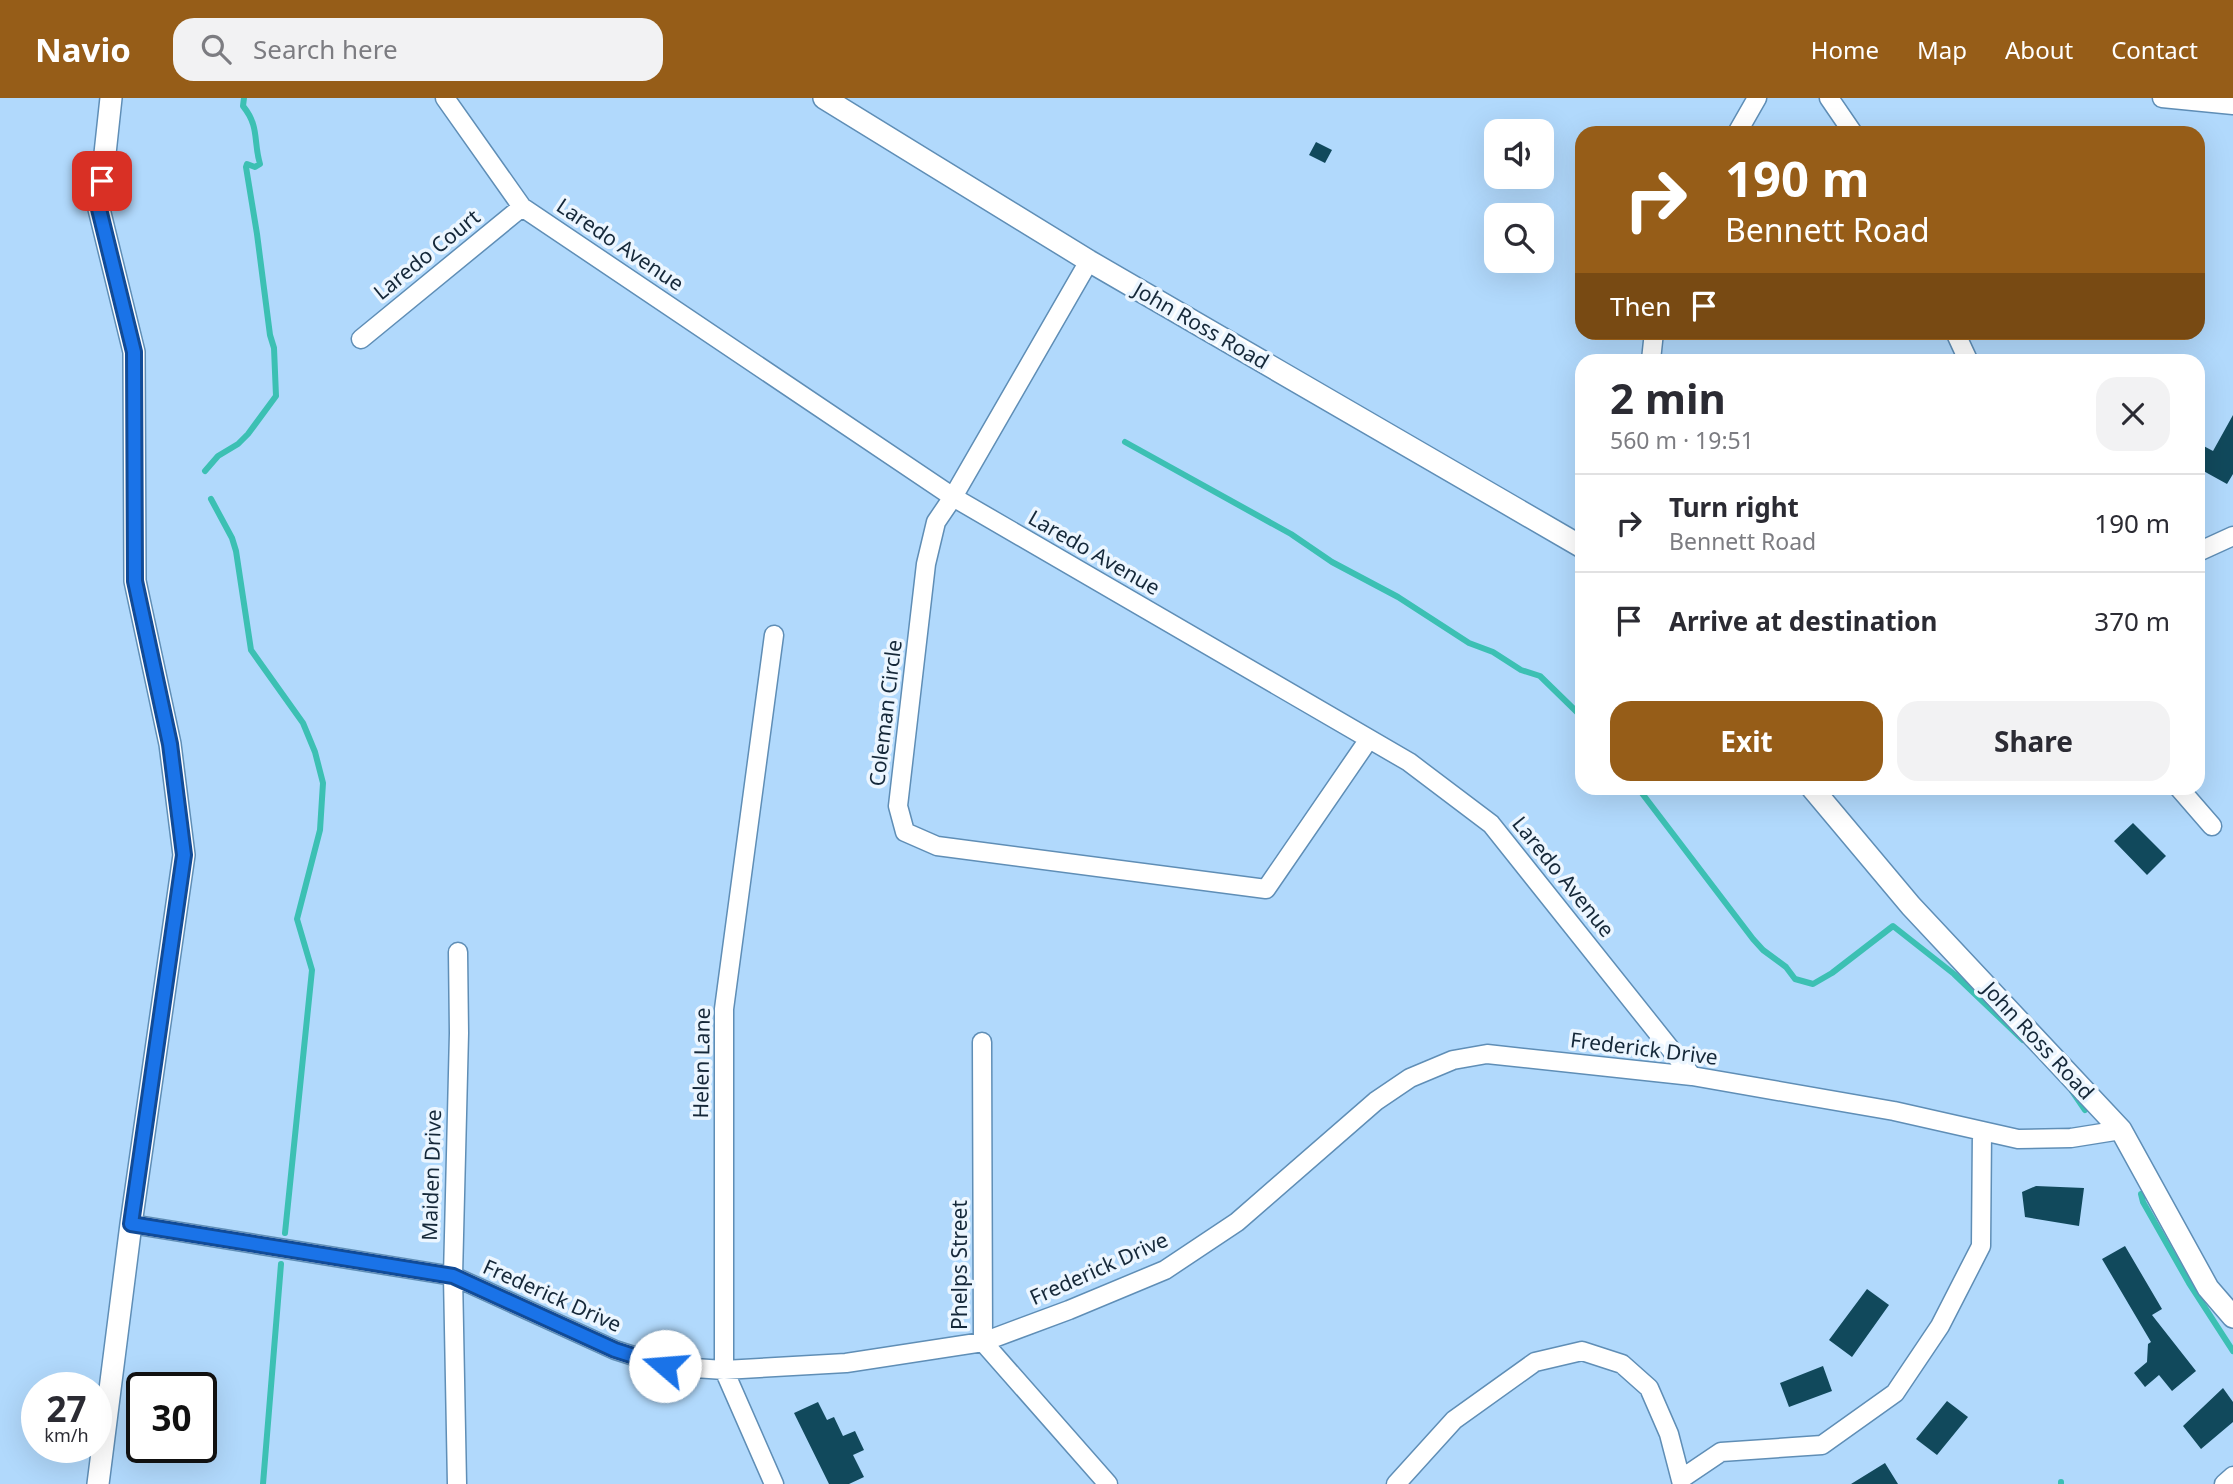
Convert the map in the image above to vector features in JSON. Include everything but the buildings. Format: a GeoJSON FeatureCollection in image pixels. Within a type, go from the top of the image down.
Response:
{"type":"FeatureCollection","features":[{"type":"Feature","properties":{"kind":"street"},"geometry":{"type":"LineString","coordinates":[[98,1484],[131,1224],[184,855],[170,744],[135,581],[134,352],[99,209],[111,98]]}},
{"type":"Feature","properties":{"kind":"street","name":"Laredo Avenue"},"geometry":{"type":"LineString","coordinates":[[445,98],[522,207],[953,497],[1409,762],[1491,824],[1692,1076]]}},
{"type":"Feature","properties":{"kind":"street","name":"John Ross Road"},"geometry":{"type":"LineString","coordinates":[[824,98],[1089,261],[1575,543]]}},
{"type":"Feature","properties":{"kind":"street"},"geometry":{"type":"LineString","coordinates":[[1741,126],[1757,98]]}},
{"type":"Feature","properties":{"kind":"street"},"geometry":{"type":"LineString","coordinates":[[1829,98],[1848,126]]}},
{"type":"Feature","properties":{"kind":"street"},"geometry":{"type":"LineString","coordinates":[[2162,98],[2233,105]]}},
{"type":"Feature","properties":{"kind":"street","name":"Laredo Court"},"geometry":{"type":"LineString","coordinates":[[361,339],[522,207]]}},
{"type":"Feature","properties":{"kind":"street","name":"Coleman Circle"},"geometry":{"type":"LineString","coordinates":[[1089,261],[936,522],[926,564],[898,806],[905,832],[937,846],[1266,889],[1369,739]]}},
{"type":"Feature","properties":{"kind":"street"},"geometry":{"type":"LineString","coordinates":[[2205,549],[2233,536]]}},
{"type":"Feature","properties":{"kind":"street","name":"Helen Lane"},"geometry":{"type":"LineString","coordinates":[[774,635],[724,1009],[724,1370],[774,1484]]}},
{"type":"Feature","properties":{"kind":"street","name":"John Ross Road"},"geometry":{"type":"LineString","coordinates":[[1818,795],[1911,906],[2121,1130],[2208,1288],[2233,1317]]}},
{"type":"Feature","properties":{"kind":"street"},"geometry":{"type":"LineString","coordinates":[[2185,795],[2212,826]]}},
{"type":"Feature","properties":{"kind":"street","name":"Maiden Drive"},"geometry":{"type":"LineString","coordinates":[[457,1484],[453,1276],[459,1033],[458,952]]}},
{"type":"Feature","properties":{"kind":"street","name":"Phelps Street"},"geometry":{"type":"LineString","coordinates":[[982,1042],[983,1342],[1108,1484]]}},
{"type":"Feature","properties":{"kind":"street","name":"Frederick Drive"},"geometry":{"type":"LineString","coordinates":[[131,1224],[453,1276],[615,1350],[665,1366],[724,1370],[846,1363],[983,1342],[1165,1270],[1237,1222],[1376,1101],[1410,1078],[1452,1060],[1487,1054],[1692,1076],[1894,1111],[2018,1139],[2071,1138],[2121,1130]]}},
{"type":"Feature","properties":{"kind":"street"},"geometry":{"type":"LineString","coordinates":[[1396,1484],[1454,1420],[1535,1362],[1582,1351],[1622,1364],[1649,1388],[1669,1434],[1682,1481],[1721,1452],[1822,1445],[1895,1393],[1940,1326],[1980,1246],[1982,1131]]}},
{"type":"Feature","properties":{"kind":"street"},"geometry":{"type":"LineString","coordinates":[[2224,1484],[2233,1476]]}},
{"type":"Feature","properties":{"kind":"waterway"},"geometry":{"type":"LineString","coordinates":[[205,471],[218,456],[238,444],[248,434],[276,396],[274,348],[246,167],[247,164],[255,167],[260,164],[252,121],[243,106],[244,98]]}},
{"type":"Feature","properties":{"kind":"waterway"},"geometry":{"type":"LineString","coordinates":[[1125,442],[1291,534],[1332,562],[1398,597],[1469,643],[1493,652],[1521,670],[1540,676],[1575,710]]}},
{"type":"Feature","properties":{"kind":"waterway"},"geometry":{"type":"LineString","coordinates":[[211,499],[236,551],[251,650],[303,723],[315,752],[323,783],[320,830],[297,919],[312,970],[285,1233]]}},
{"type":"Feature","properties":{"kind":"waterway"},"geometry":{"type":"LineString","coordinates":[[1643,795],[1753,939],[1786,967],[1795,979],[1813,984],[1832,973],[1893,926],[1954,974],[2023,1040]]}},
{"type":"Feature","properties":{"kind":"waterway"},"geometry":{"type":"LineString","coordinates":[[2072,1091],[2085,1110]]}},
{"type":"Feature","properties":{"kind":"waterway"},"geometry":{"type":"LineString","coordinates":[[2141,1194],[2189,1283],[2233,1351]]}},
{"type":"Feature","properties":{"kind":"waterway"},"geometry":{"type":"LineString","coordinates":[[263,1484],[281,1264]]}},
{"type":"Feature","properties":{"kind":"route"},"geometry":{"type":"LineString","coordinates":[[102,181],[99,209],[134,352],[135,581],[170,744],[184,855],[131,1224],[453,1276],[615,1350],[665,1366]]}}]}
